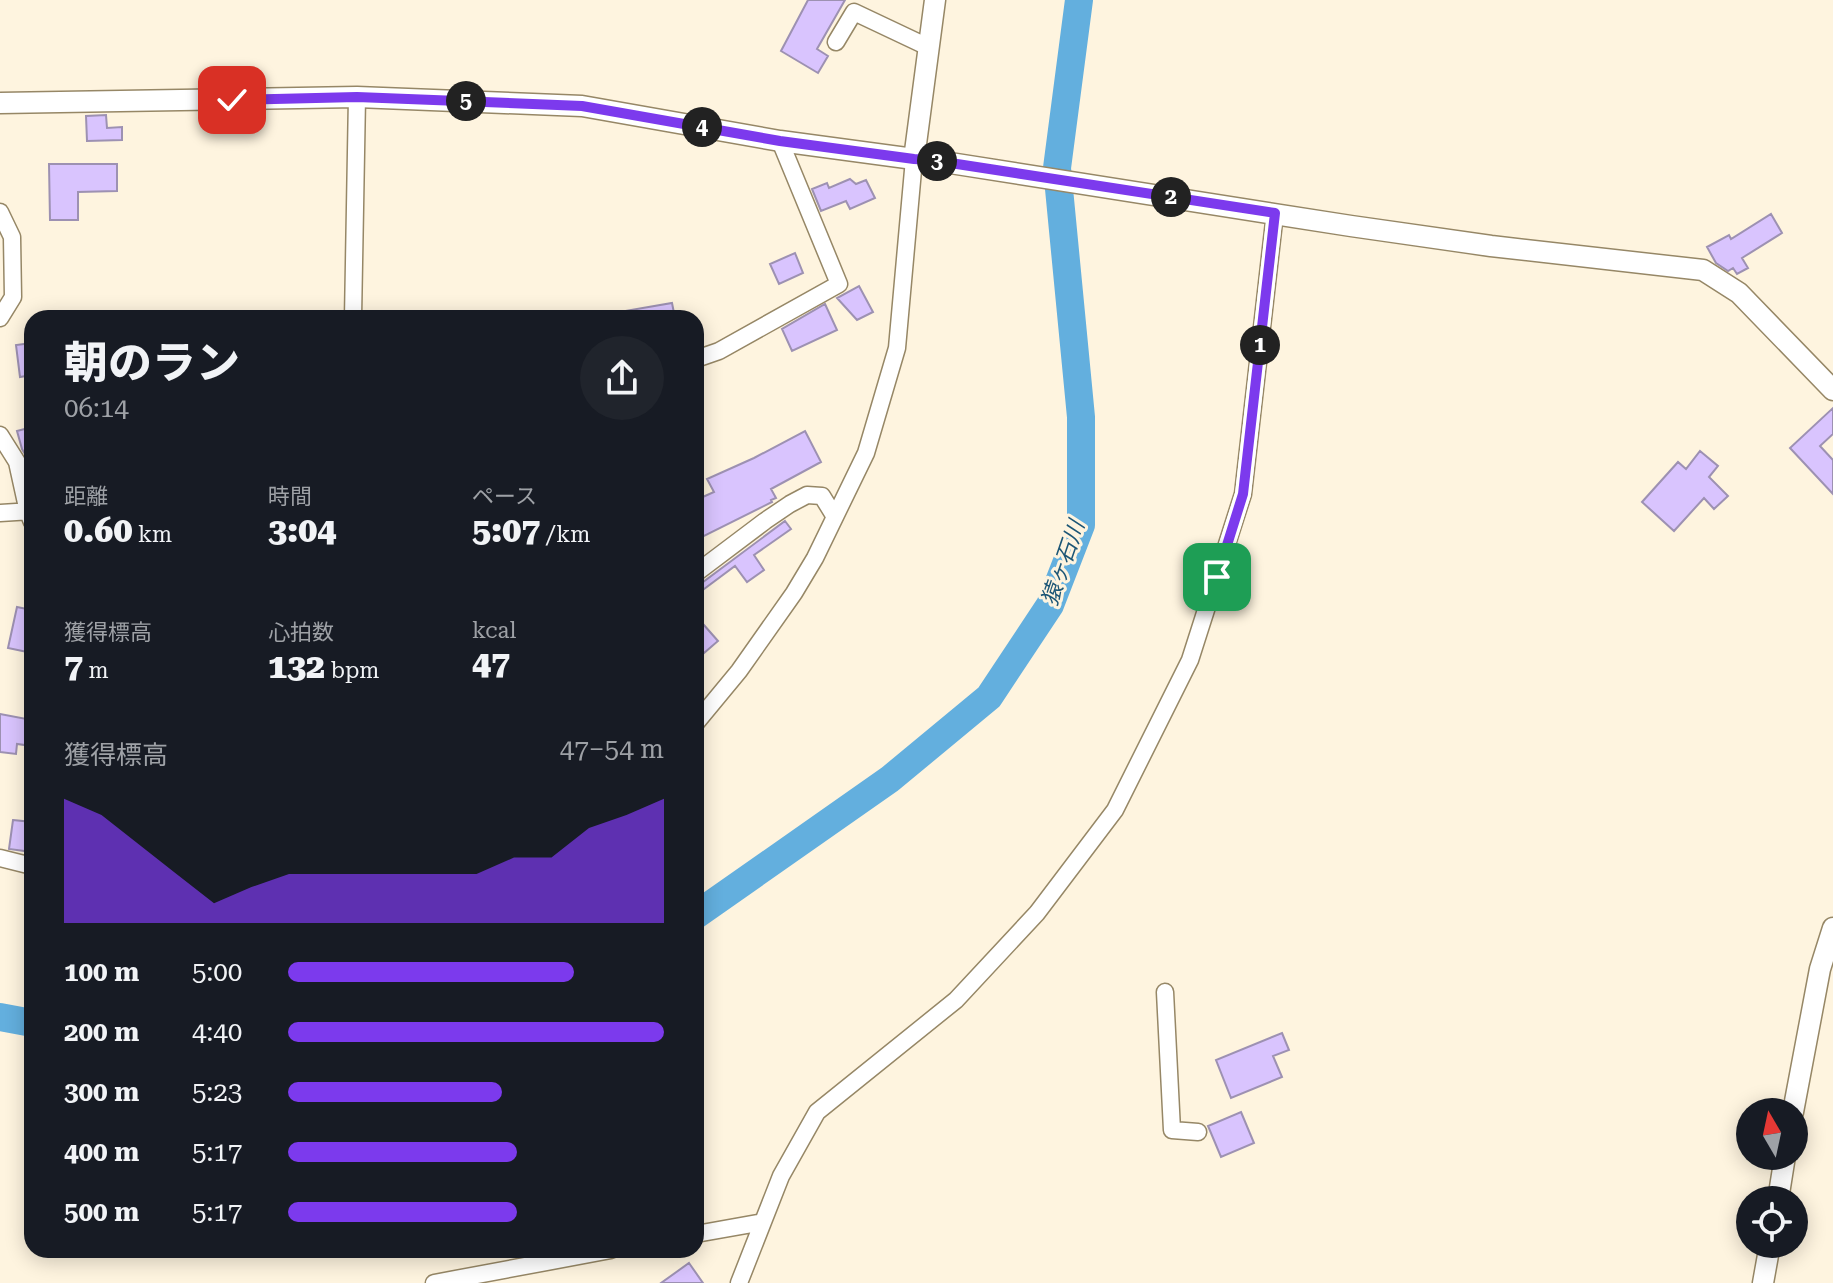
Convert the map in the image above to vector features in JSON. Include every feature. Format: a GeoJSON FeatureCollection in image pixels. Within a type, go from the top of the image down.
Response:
{"type":"FeatureCollection","features":[{"type":"Feature","properties":{"kind":"street"},"geometry":{"type":"LineString","coordinates":[[704,713],[739,671],[794,593],[815,558],[866,453],[897,348],[922,160],[928,47],[935,0]]}},
{"type":"Feature","properties":{"kind":"street"},"geometry":{"type":"LineString","coordinates":[[836,42],[854,12],[928,47]]}},
{"type":"Feature","properties":{"kind":"street"},"geometry":{"type":"LineString","coordinates":[[0,103],[357,97],[582,106],[780,141],[1351,226],[1491,246],[1703,270],[1739,293],[1833,390]]}},
{"type":"Feature","properties":{"kind":"street"},"geometry":{"type":"LineString","coordinates":[[353,310],[357,97]]}},
{"type":"Feature","properties":{"kind":"street"},"geometry":{"type":"LineString","coordinates":[[704,356],[719,351],[839,284],[780,141]]}},
{"type":"Feature","properties":{"kind":"street"},"geometry":{"type":"LineString","coordinates":[[0,212],[12,237],[13,297],[0,318]]}},
{"type":"Feature","properties":{"kind":"street"},"geometry":{"type":"LineString","coordinates":[[739,1283],[781,1176],[817,1112],[956,1000],[1037,913],[1115,810],[1190,660],[1243,494],[1275,213]]}},
{"type":"Feature","properties":{"kind":"street"},"geometry":{"type":"LineString","coordinates":[[0,435],[17,462],[24,488]]}},
{"type":"Feature","properties":{"kind":"street"},"geometry":{"type":"LineString","coordinates":[[704,567],[765,521],[807,495],[822,496],[835,517]]}},
{"type":"Feature","properties":{"kind":"street"},"geometry":{"type":"LineString","coordinates":[[0,513],[24,515]]}},
{"type":"Feature","properties":{"kind":"street"},"geometry":{"type":"LineString","coordinates":[[0,858],[24,864]]}},
{"type":"Feature","properties":{"kind":"street"},"geometry":{"type":"LineString","coordinates":[[1796,1098],[1820,969],[1833,928]]}},
{"type":"Feature","properties":{"kind":"street"},"geometry":{"type":"LineString","coordinates":[[1165,992],[1172,1130],[1198,1132]]}},
{"type":"Feature","properties":{"kind":"street"},"geometry":{"type":"LineString","coordinates":[[704,1233],[763,1222]]}},
{"type":"Feature","properties":{"kind":"street"},"geometry":{"type":"LineString","coordinates":[[434,1283],[568,1258]]}},
{"type":"Feature","properties":{"kind":"street"},"geometry":{"type":"LineString","coordinates":[[1763,1283],[1767,1258]]}},
{"type":"Feature","properties":{"kind":"building"},"geometry":{"type":"Polygon","coordinates":[[[808,0],[845,0],[817,49],[828,56],[818,73],[781,51],[808,0]]]}},
{"type":"Feature","properties":{"kind":"building"},"geometry":{"type":"Polygon","coordinates":[[[106,115],[107,128],[122,127],[122,140],[87,141],[86,116],[106,115]]]}},
{"type":"Feature","properties":{"kind":"building"},"geometry":{"type":"Polygon","coordinates":[[[49,164],[117,164],[117,191],[78,192],[78,220],[50,220],[49,164]]]}},
{"type":"Feature","properties":{"kind":"building"},"geometry":{"type":"Polygon","coordinates":[[[850,179],[856,184],[866,180],[875,198],[850,209],[846,201],[821,211],[812,189],[827,183],[829,188],[850,179]]]}},
{"type":"Feature","properties":{"kind":"building"},"geometry":{"type":"Polygon","coordinates":[[[1771,214],[1782,233],[1742,258],[1748,268],[1737,274],[1733,268],[1728,271],[1716,263],[1707,247],[1729,235],[1731,239],[1771,214]]]}},
{"type":"Feature","properties":{"kind":"building"},"geometry":{"type":"Polygon","coordinates":[[[795,253],[803,273],[779,284],[770,264],[795,253]]]}},
{"type":"Feature","properties":{"kind":"building"},"geometry":{"type":"Polygon","coordinates":[[[859,286],[873,312],[857,320],[837,298],[859,286]]]}},
{"type":"Feature","properties":{"kind":"building"},"geometry":{"type":"Polygon","coordinates":[[[672,303],[673,310],[631,310],[672,303]]]}},
{"type":"Feature","properties":{"kind":"building"},"geometry":{"type":"Polygon","coordinates":[[[825,304],[837,330],[792,351],[782,329],[825,304]]]}},
{"type":"Feature","properties":{"kind":"building"},"geometry":{"type":"Polygon","coordinates":[[[24,344],[24,376],[20,377],[16,345],[24,344]]]}},
{"type":"Feature","properties":{"kind":"building"},"geometry":{"type":"Polygon","coordinates":[[[1833,408],[1833,434],[1820,446],[1833,460],[1833,494],[1790,448],[1833,408]]]}},
{"type":"Feature","properties":{"kind":"building"},"geometry":{"type":"Polygon","coordinates":[[[24,429],[24,452],[22,449],[17,431],[24,429]]]}},
{"type":"Feature","properties":{"kind":"building"},"geometry":{"type":"Polygon","coordinates":[[[805,431],[821,462],[771,489],[776,498],[772,502],[704,536],[704,496],[714,492],[707,479],[805,431]]]}},
{"type":"Feature","properties":{"kind":"building"},"geometry":{"type":"Polygon","coordinates":[[[1700,451],[1718,466],[1709,477],[1728,496],[1714,509],[1704,498],[1674,531],[1642,502],[1678,462],[1686,469],[1700,451]]]}},
{"type":"Feature","properties":{"kind":"building"},"geometry":{"type":"Polygon","coordinates":[[[785,521],[791,529],[754,555],[764,570],[747,582],[735,566],[704,589],[704,581],[785,521]]]}},
{"type":"Feature","properties":{"kind":"building"},"geometry":{"type":"Polygon","coordinates":[[[17,607],[24,608],[24,651],[8,648],[17,607]]]}},
{"type":"Feature","properties":{"kind":"building"},"geometry":{"type":"Polygon","coordinates":[[[704,625],[718,641],[704,653],[704,625]]]}},
{"type":"Feature","properties":{"kind":"building"},"geometry":{"type":"Polygon","coordinates":[[[0,714],[24,718],[24,745],[17,744],[16,754],[0,752],[0,714]]]}},
{"type":"Feature","properties":{"kind":"building"},"geometry":{"type":"Polygon","coordinates":[[[13,820],[24,821],[24,851],[9,849],[13,820]]]}},
{"type":"Feature","properties":{"kind":"building"},"geometry":{"type":"Polygon","coordinates":[[[1282,1033],[1289,1050],[1273,1056],[1282,1077],[1231,1098],[1216,1060],[1282,1033]]]}},
{"type":"Feature","properties":{"kind":"building"},"geometry":{"type":"Polygon","coordinates":[[[1241,1112],[1254,1143],[1221,1157],[1208,1126],[1241,1112]]]}},
{"type":"Feature","properties":{"kind":"building"},"geometry":{"type":"Polygon","coordinates":[[[689,1263],[703,1283],[661,1283],[689,1263]]]}},
{"type":"Feature","properties":{"kind":"waterway","name":"猿ヶ石川"},"geometry":{"type":"LineString","coordinates":[[704,909],[890,779],[989,697],[1050,605],[1081,525],[1081,417],[1057,168],[1079,0]]}},
{"type":"Feature","properties":{"kind":"waterway","name":"猿ヶ石川"},"geometry":{"type":"LineString","coordinates":[[0,1017],[24,1022]]}},
{"type":"Feature","properties":{"kind":"route"},"geometry":{"type":"LineString","coordinates":[[232,100],[357,97],[582,106],[780,141],[931,160],[1275,213],[1243,494],[1217,577]]}}]}
